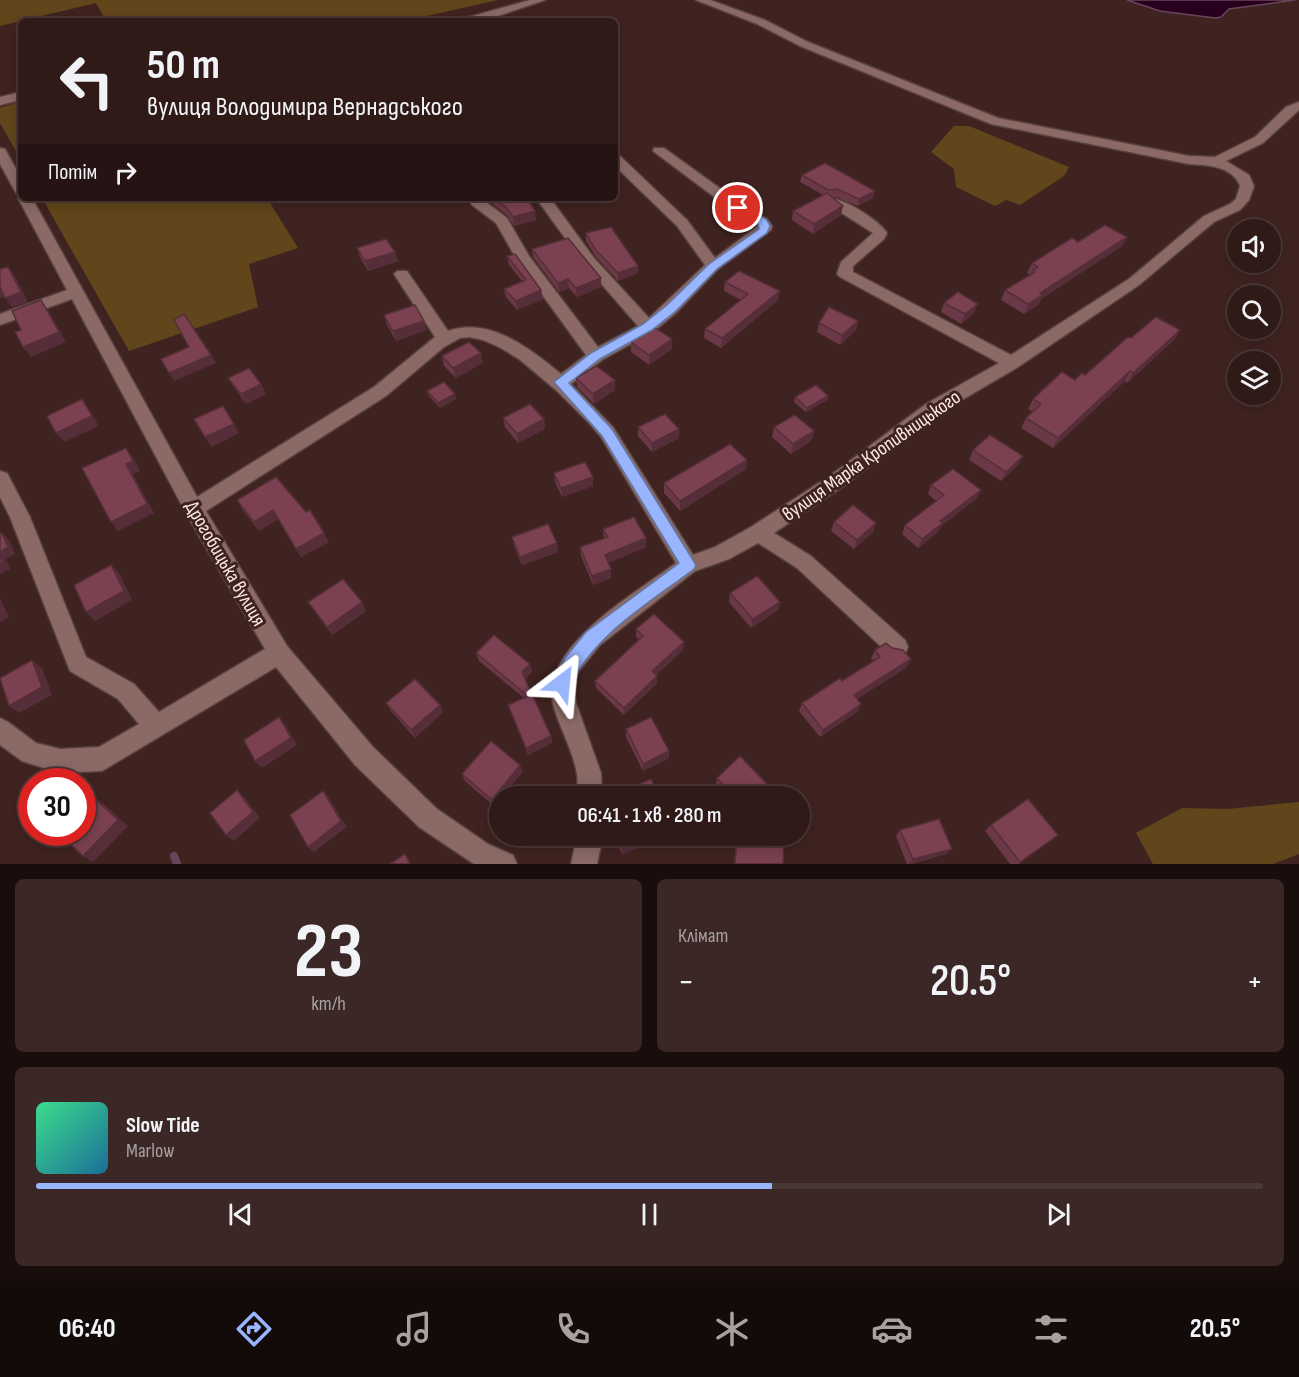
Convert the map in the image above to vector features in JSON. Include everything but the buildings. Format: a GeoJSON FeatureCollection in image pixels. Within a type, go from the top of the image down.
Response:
{"type":"FeatureCollection","features":[{"type":"Feature","properties":{"kind":"street"},"geometry":{"type":"LineString","coordinates":[[476,18],[540,0]]}},
{"type":"Feature","properties":{"kind":"street"},"geometry":{"type":"LineString","coordinates":[[701,0],[761,22],[804,44],[995,121],[1189,160],[1217,161],[1259,140],[1290,110],[1299,106]]}},
{"type":"Feature","properties":{"kind":"street"},"geometry":{"type":"LineString","coordinates":[[0,101],[18,97]]}},
{"type":"Feature","properties":{"kind":"street"},"geometry":{"type":"LineString","coordinates":[[561,382],[596,356],[648,327],[671,308],[713,266],[764,230],[765,226],[762,222],[738,208],[658,151]]}},
{"type":"Feature","properties":{"kind":"street"},"geometry":{"type":"LineString","coordinates":[[0,152],[18,185]]}},
{"type":"Feature","properties":{"kind":"street","name":"вулиця Марка Кропивницького"},"geometry":{"type":"LineString","coordinates":[[590,786],[589,773],[564,704],[562,683],[571,664],[592,638],[688,565],[722,553],[758,533],[838,480],[933,409],[1012,363],[1134,282],[1209,219],[1235,207],[1242,200],[1247,186],[1244,178],[1217,161]]}},
{"type":"Feature","properties":{"kind":"street"},"geometry":{"type":"LineString","coordinates":[[618,162],[682,223],[713,266]]}},
{"type":"Feature","properties":{"kind":"street","name":"Дрогобицька вулиця"},"geometry":{"type":"LineString","coordinates":[[27,201],[194,509],[279,653],[364,756],[428,818],[478,853],[504,864]]}},
{"type":"Feature","properties":{"kind":"street"},"geometry":{"type":"LineString","coordinates":[[545,201],[589,261],[648,327]]}},
{"type":"Feature","properties":{"kind":"street"},"geometry":{"type":"LineString","coordinates":[[477,202],[502,221],[522,257],[596,356]]}},
{"type":"Feature","properties":{"kind":"street"},"geometry":{"type":"LineString","coordinates":[[834,202],[877,228],[880,233],[846,265],[845,274],[1012,363]]}},
{"type":"Feature","properties":{"kind":"street"},"geometry":{"type":"LineString","coordinates":[[402,274],[444,338]]}},
{"type":"Feature","properties":{"kind":"street"},"geometry":{"type":"LineString","coordinates":[[0,320],[77,292]]}},
{"type":"Feature","properties":{"kind":"street"},"geometry":{"type":"LineString","coordinates":[[194,509],[395,381],[444,338],[459,332],[471,332],[488,336],[515,350],[561,382],[607,432],[688,565]]}},
{"type":"Feature","properties":{"kind":"street"},"geometry":{"type":"LineString","coordinates":[[0,478],[20,517],[78,664],[86,671],[122,688],[135,699],[156,727]]}},
{"type":"Feature","properties":{"kind":"street"},"geometry":{"type":"LineString","coordinates":[[758,533],[804,562],[897,647]]}},
{"type":"Feature","properties":{"kind":"street"},"geometry":{"type":"LineString","coordinates":[[0,730],[30,753],[60,761],[102,759],[279,653]]}},
{"type":"Feature","properties":{"kind":"street"},"geometry":{"type":"LineString","coordinates":[[584,864],[588,846]]}},
{"type":"Feature","properties":{"kind":"shaded area"},"geometry":{"type":"Polygon","coordinates":[[[0,0],[498,0],[418,18],[104,18],[96,3],[33,18],[18,18],[18,22],[0,26],[0,0]]]}},
{"type":"Feature","properties":{"kind":"shaded area"},"geometry":{"type":"Polygon","coordinates":[[[1127,0],[1295,0],[1229,9],[1221,17],[1215,18],[1160,11],[1127,0]]]}},
{"type":"Feature","properties":{"kind":"shaded area"},"geometry":{"type":"Polygon","coordinates":[[[18,102],[18,155],[0,123],[0,108],[18,102]]]}},
{"type":"Feature","properties":{"kind":"shaded area"},"geometry":{"type":"Polygon","coordinates":[[[954,126],[969,126],[1069,167],[1064,176],[1020,205],[1006,200],[995,206],[956,187],[954,169],[931,152],[954,126]]]}},
{"type":"Feature","properties":{"kind":"shaded area"},"geometry":{"type":"Polygon","coordinates":[[[44,201],[269,201],[298,248],[249,264],[258,307],[129,351],[44,201]]]}},
{"type":"Feature","properties":{"kind":"shaded area"},"geometry":{"type":"Polygon","coordinates":[[[1299,802],[1299,854],[1273,864],[1153,864],[1136,833],[1182,808],[1227,809],[1299,802]]]}},
{"type":"Feature","properties":{"kind":"waterway"},"geometry":{"type":"LineString","coordinates":[[174,856],[177,864]]}},
{"type":"Feature","properties":{"kind":"route"},"geometry":{"type":"LineString","coordinates":[[562,683],[571,664],[592,638],[688,565],[607,432],[561,382],[596,356],[648,327],[671,308],[713,266],[764,230],[765,226],[762,222],[738,208]]}}]}
